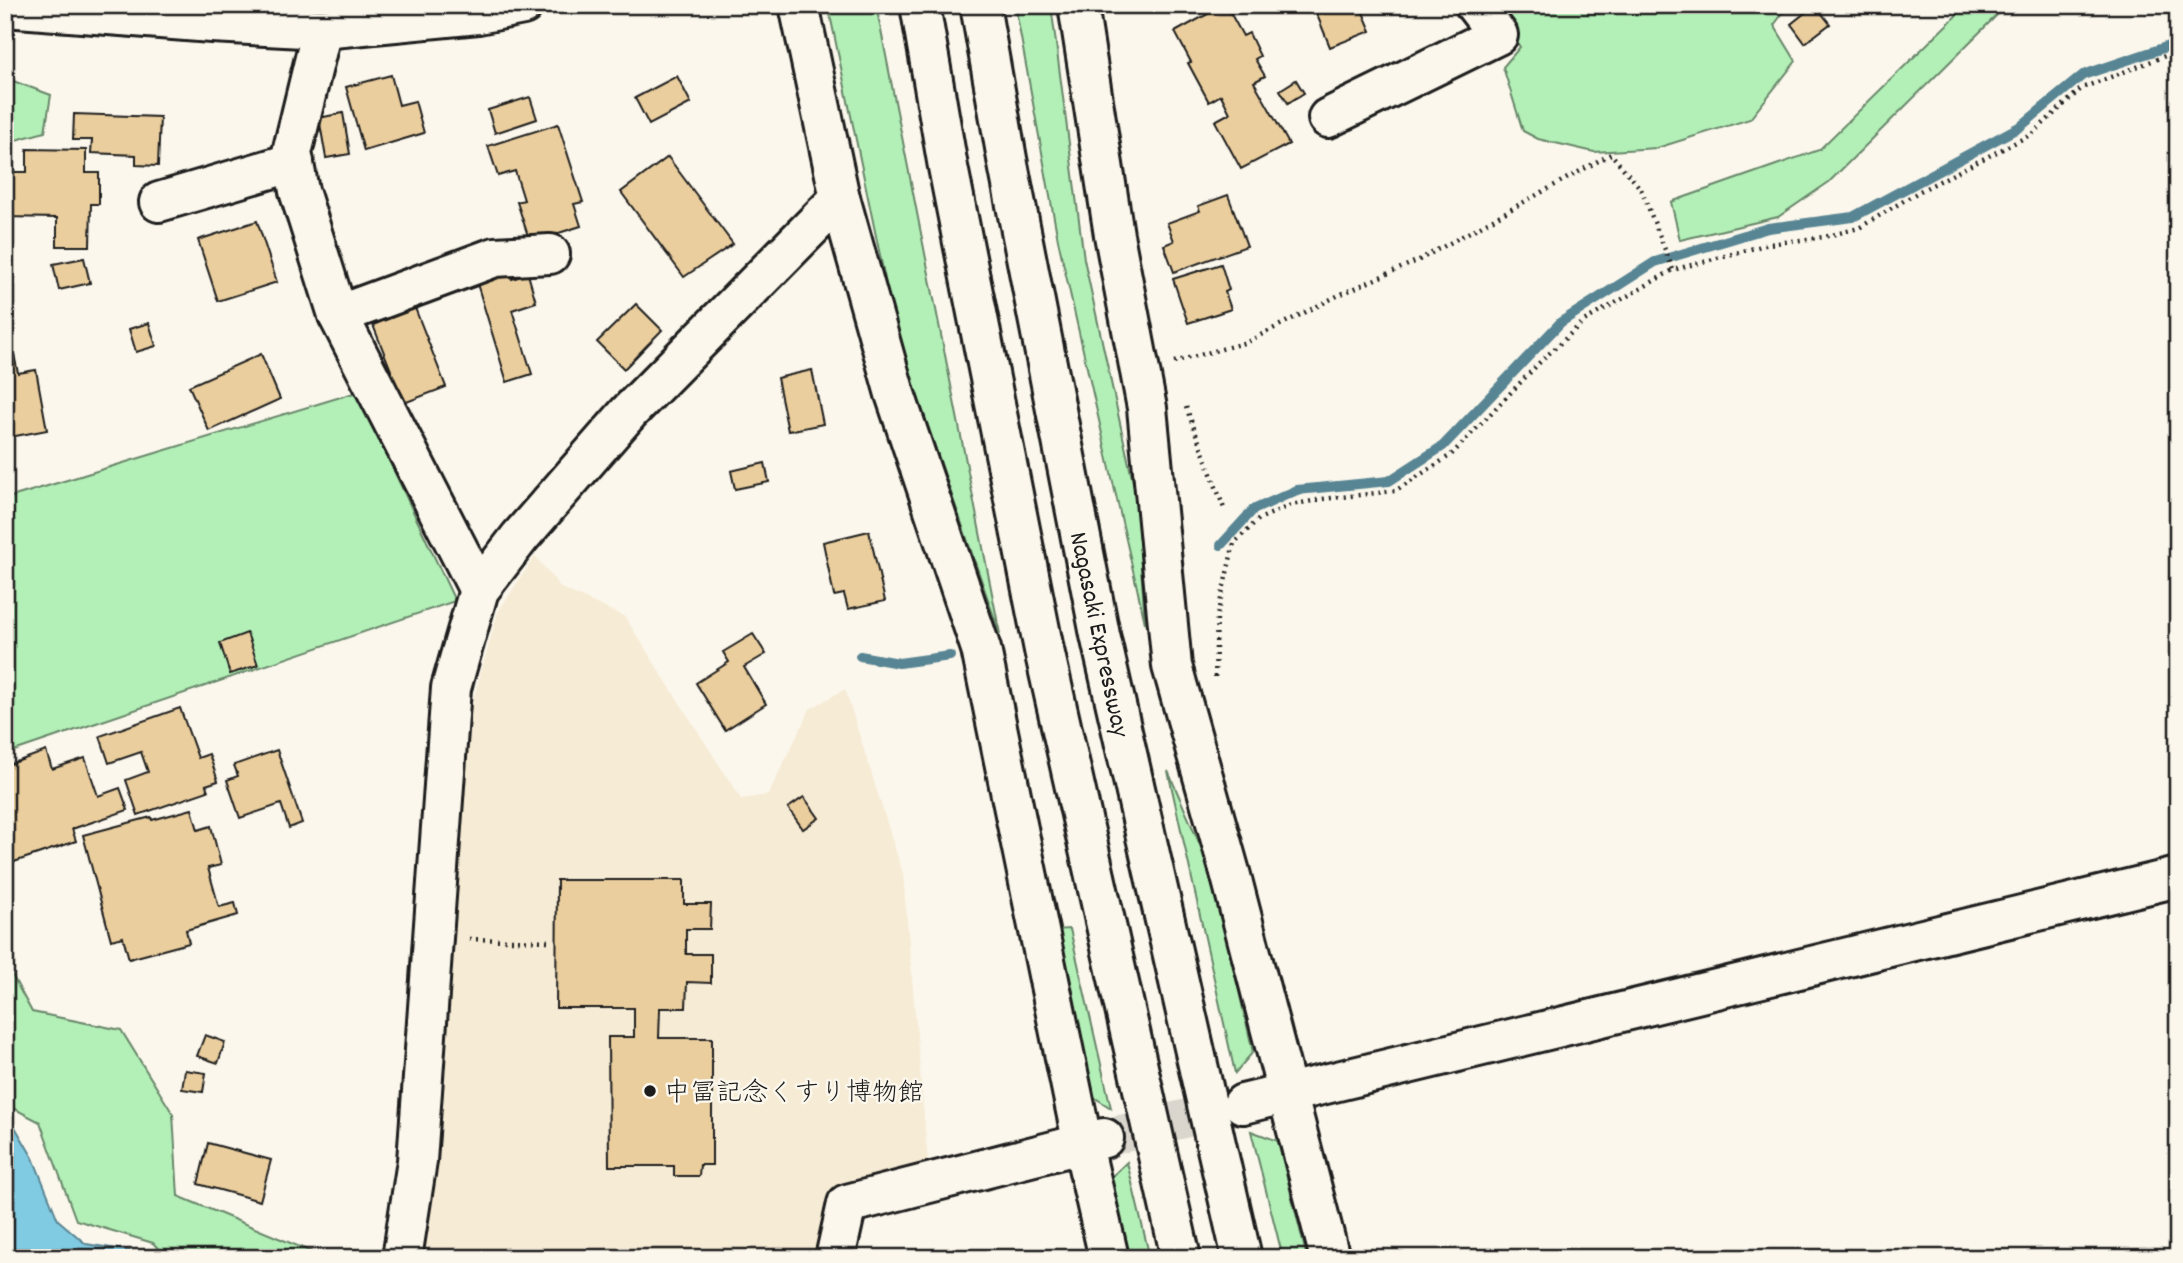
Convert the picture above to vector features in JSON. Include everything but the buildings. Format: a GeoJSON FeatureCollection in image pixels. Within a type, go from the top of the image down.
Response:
{"type":"FeatureCollection","features":[{"type":"Feature","properties":{"kind":"main road"},"geometry":{"type":"LineString","coordinates":[[6,8],[212,14],[322,29],[478,14],[523,5]]}},
{"type":"Feature","properties":{"kind":"main road"},"geometry":{"type":"LineString","coordinates":[[799,5],[840,198],[895,394],[981,649],[1094,1142],[1109,1258]]}},
{"type":"Feature","properties":{"kind":"main road"},"geometry":{"type":"LineString","coordinates":[[920,5],[948,167],[1044,650],[1181,1258]]}},
{"type":"Feature","properties":{"kind":"main road","name":"Nagasaki Expressway"},"geometry":{"type":"LineString","coordinates":[[980,5],[1007,159],[1100,635],[1242,1258]]}},
{"type":"Feature","properties":{"kind":"main road"},"geometry":{"type":"LineString","coordinates":[[1078,5],[1114,235],[1147,408],[1172,666],[1231,876],[1330,1258]]}},
{"type":"Feature","properties":{"kind":"main road"},"geometry":{"type":"LineString","coordinates":[[1328,118],[1498,35],[1475,5]]}},
{"type":"Feature","properties":{"kind":"main road"},"geometry":{"type":"LineString","coordinates":[[322,29],[292,153],[299,191],[338,316],[479,590]]}},
{"type":"Feature","properties":{"kind":"main road"},"geometry":{"type":"LineString","coordinates":[[159,202],[294,162]]}},
{"type":"Feature","properties":{"kind":"main road"},"geometry":{"type":"LineString","coordinates":[[402,1258],[417,1161],[451,688],[479,590],[520,537],[629,412],[840,198]]}},
{"type":"Feature","properties":{"kind":"main road"},"geometry":{"type":"LineString","coordinates":[[338,316],[495,257],[550,254]]}},
{"type":"Feature","properties":{"kind":"main road"},"geometry":{"type":"LineString","coordinates":[[1243,1104],[2178,877]]}},
{"type":"Feature","properties":{"kind":"main road"},"geometry":{"type":"LineString","coordinates":[[835,1258],[848,1204],[1094,1142]]}},
{"type":"Feature","properties":{"kind":"path"},"geometry":{"type":"LineString","coordinates":[[1215,682],[1217,616],[1234,543],[1259,520],[1291,505],[1395,491],[1451,455],[1584,321],[1673,270],[1769,244],[1824,237],[1859,228],[1920,191],[2032,134],[2082,88],[2178,51]]}},
{"type":"Feature","properties":{"kind":"path"},"geometry":{"type":"LineString","coordinates":[[1170,363],[1247,342],[1339,295],[1419,260],[1611,154],[1641,189],[1673,270]]}},
{"type":"Feature","properties":{"kind":"path"},"geometry":{"type":"LineString","coordinates":[[433,938],[550,941]]}},
{"type":"Feature","properties":{"kind":"shaded area"},"geometry":{"type":"Polygon","coordinates":[[[535,556],[561,588],[625,617],[741,799],[768,795],[810,709],[845,689],[903,874],[928,1163],[838,1189],[821,1258],[421,1258],[441,1139],[471,708],[498,612],[535,556]]]}},
{"type":"Feature","properties":{"kind":"green space"},"geometry":{"type":"Polygon","coordinates":[[[828,5],[876,5],[1000,634],[897,337],[828,5]]]}},
{"type":"Feature","properties":{"kind":"green space"},"geometry":{"type":"Polygon","coordinates":[[[1015,5],[1051,5],[1084,259],[1136,496],[1145,623],[1058,240],[1015,5]]]}},
{"type":"Feature","properties":{"kind":"green space"},"geometry":{"type":"Polygon","coordinates":[[[1492,5],[1789,5],[1774,25],[1796,61],[1750,119],[1657,148],[1594,152],[1538,139],[1523,131],[1503,67],[1520,47],[1492,5]]]}},
{"type":"Feature","properties":{"kind":"green space"},"geometry":{"type":"Polygon","coordinates":[[[1967,5],[1990,5],[1999,13],[1829,182],[1778,217],[1680,240],[1671,202],[1819,150],[1967,5]]]}},
{"type":"Feature","properties":{"kind":"green space"},"geometry":{"type":"Polygon","coordinates":[[[5,78],[51,95],[45,132],[5,143],[5,78]]]}},
{"type":"Feature","properties":{"kind":"green space"},"geometry":{"type":"Polygon","coordinates":[[[357,392],[455,601],[5,754],[5,501],[357,392]]]}},
{"type":"Feature","properties":{"kind":"green space"},"geometry":{"type":"Polygon","coordinates":[[[1168,771],[1211,870],[1253,1052],[1235,1073],[1168,771]]]}},
{"type":"Feature","properties":{"kind":"green space"},"geometry":{"type":"Polygon","coordinates":[[[1070,929],[1111,1108],[1083,1090],[1053,930],[1070,929]]]}},
{"type":"Feature","properties":{"kind":"green space"},"geometry":{"type":"Polygon","coordinates":[[[5,962],[32,1012],[121,1030],[173,1114],[178,1196],[312,1252],[314,1258],[167,1258],[153,1243],[76,1220],[40,1122],[5,1104],[5,962]]]}},
{"type":"Feature","properties":{"kind":"green space"},"geometry":{"type":"Polygon","coordinates":[[[1251,1131],[1278,1141],[1307,1258],[1283,1258],[1251,1131]]]}},
{"type":"Feature","properties":{"kind":"green space"},"geometry":{"type":"Polygon","coordinates":[[[1127,1162],[1150,1258],[1127,1258],[1109,1179],[1127,1162]]]}},
{"type":"Feature","properties":{"kind":"water"},"geometry":{"type":"Polygon","coordinates":[[[5,1120],[15,1127],[33,1158],[58,1220],[86,1244],[130,1251],[138,1258],[5,1258],[5,1120]]]}},
{"type":"Feature","properties":{"kind":"waterway"},"geometry":{"type":"LineString","coordinates":[[1221,545],[1253,510],[1297,490],[1389,481],[1443,446],[1561,322],[1655,262],[1768,228],[1853,217],[2021,126],[2083,75],[2169,46],[2178,34]]}},
{"type":"Feature","properties":{"kind":"waterway"},"geometry":{"type":"LineString","coordinates":[[860,656],[899,663],[950,656]]}},
{"type":"Feature","properties":{"kind":"tunnel"},"geometry":{"type":"LineString","coordinates":[[1104,1138],[1242,1105]]}},
{"type":"Feature","properties":{"kind":"place","name":"中冨記念くすり博物館"},"geometry":{"type":"Point","coordinates":[650,1091]}}]}
